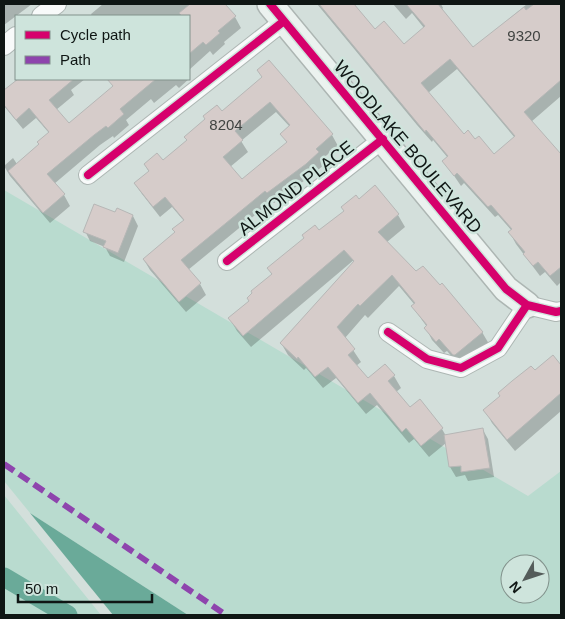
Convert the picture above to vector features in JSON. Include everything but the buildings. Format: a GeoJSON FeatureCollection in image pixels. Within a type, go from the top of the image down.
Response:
{"type":"FeatureCollection","features":[{"type":"Feature","properties":{"kind":"street"},"geometry":{"type":"LineString","coordinates":[[42,15],[57,4]]}},
{"type":"Feature","properties":{"kind":"street"},"geometry":{"type":"LineString","coordinates":[[88,175],[277,12]]}},
{"type":"Feature","properties":{"kind":"street","name":"WOODLAKE BOULEVARD"},"geometry":{"type":"LineString","coordinates":[[277,12],[506,289],[527,305]]}},
{"type":"Feature","properties":{"kind":"street"},"geometry":{"type":"LineString","coordinates":[[4,46],[15,37]]}},
{"type":"Feature","properties":{"kind":"street","name":"ALMOND PLACE"},"geometry":{"type":"LineString","coordinates":[[227,261],[383,139]]}},
{"type":"Feature","properties":{"kind":"street"},"geometry":{"type":"LineString","coordinates":[[388,332],[427,359],[461,368],[498,348],[527,305],[556,312],[561,310]]}},
{"type":"Feature","properties":{"kind":"shaded area"},"geometry":{"type":"Polygon","coordinates":[[[4,190],[528,496],[561,471],[561,615],[188,615],[30,513],[4,481],[4,190]]]}},
{"type":"Feature","properties":{"kind":"shaded area"},"geometry":{"type":"Polygon","coordinates":[[[4,495],[101,615],[4,615],[4,495]]]}},
{"type":"Feature","properties":{"kind":"shaded area"},"geometry":{"type":"Polygon","coordinates":[[[30,513],[188,615],[113,615],[30,513]]]}},
{"type":"Feature","properties":{"kind":"waterway"},"geometry":{"type":"LineString","coordinates":[[4,577],[68,615]]}},
{"type":"Feature","properties":{"kind":"marked path"},"geometry":{"type":"LineString","coordinates":[[4,464],[226,615]]}},
{"type":"Feature","properties":{"kind":"cycle path"},"geometry":{"type":"LineString","coordinates":[[270,4],[506,289],[527,305],[556,312],[561,311]]}},
{"type":"Feature","properties":{"kind":"cycle path"},"geometry":{"type":"LineString","coordinates":[[88,175],[284,21]]}},
{"type":"Feature","properties":{"kind":"cycle path"},"geometry":{"type":"LineString","coordinates":[[227,261],[383,139]]}},
{"type":"Feature","properties":{"kind":"cycle path"},"geometry":{"type":"LineString","coordinates":[[388,332],[427,359],[461,368],[498,348],[527,305]]}}]}
